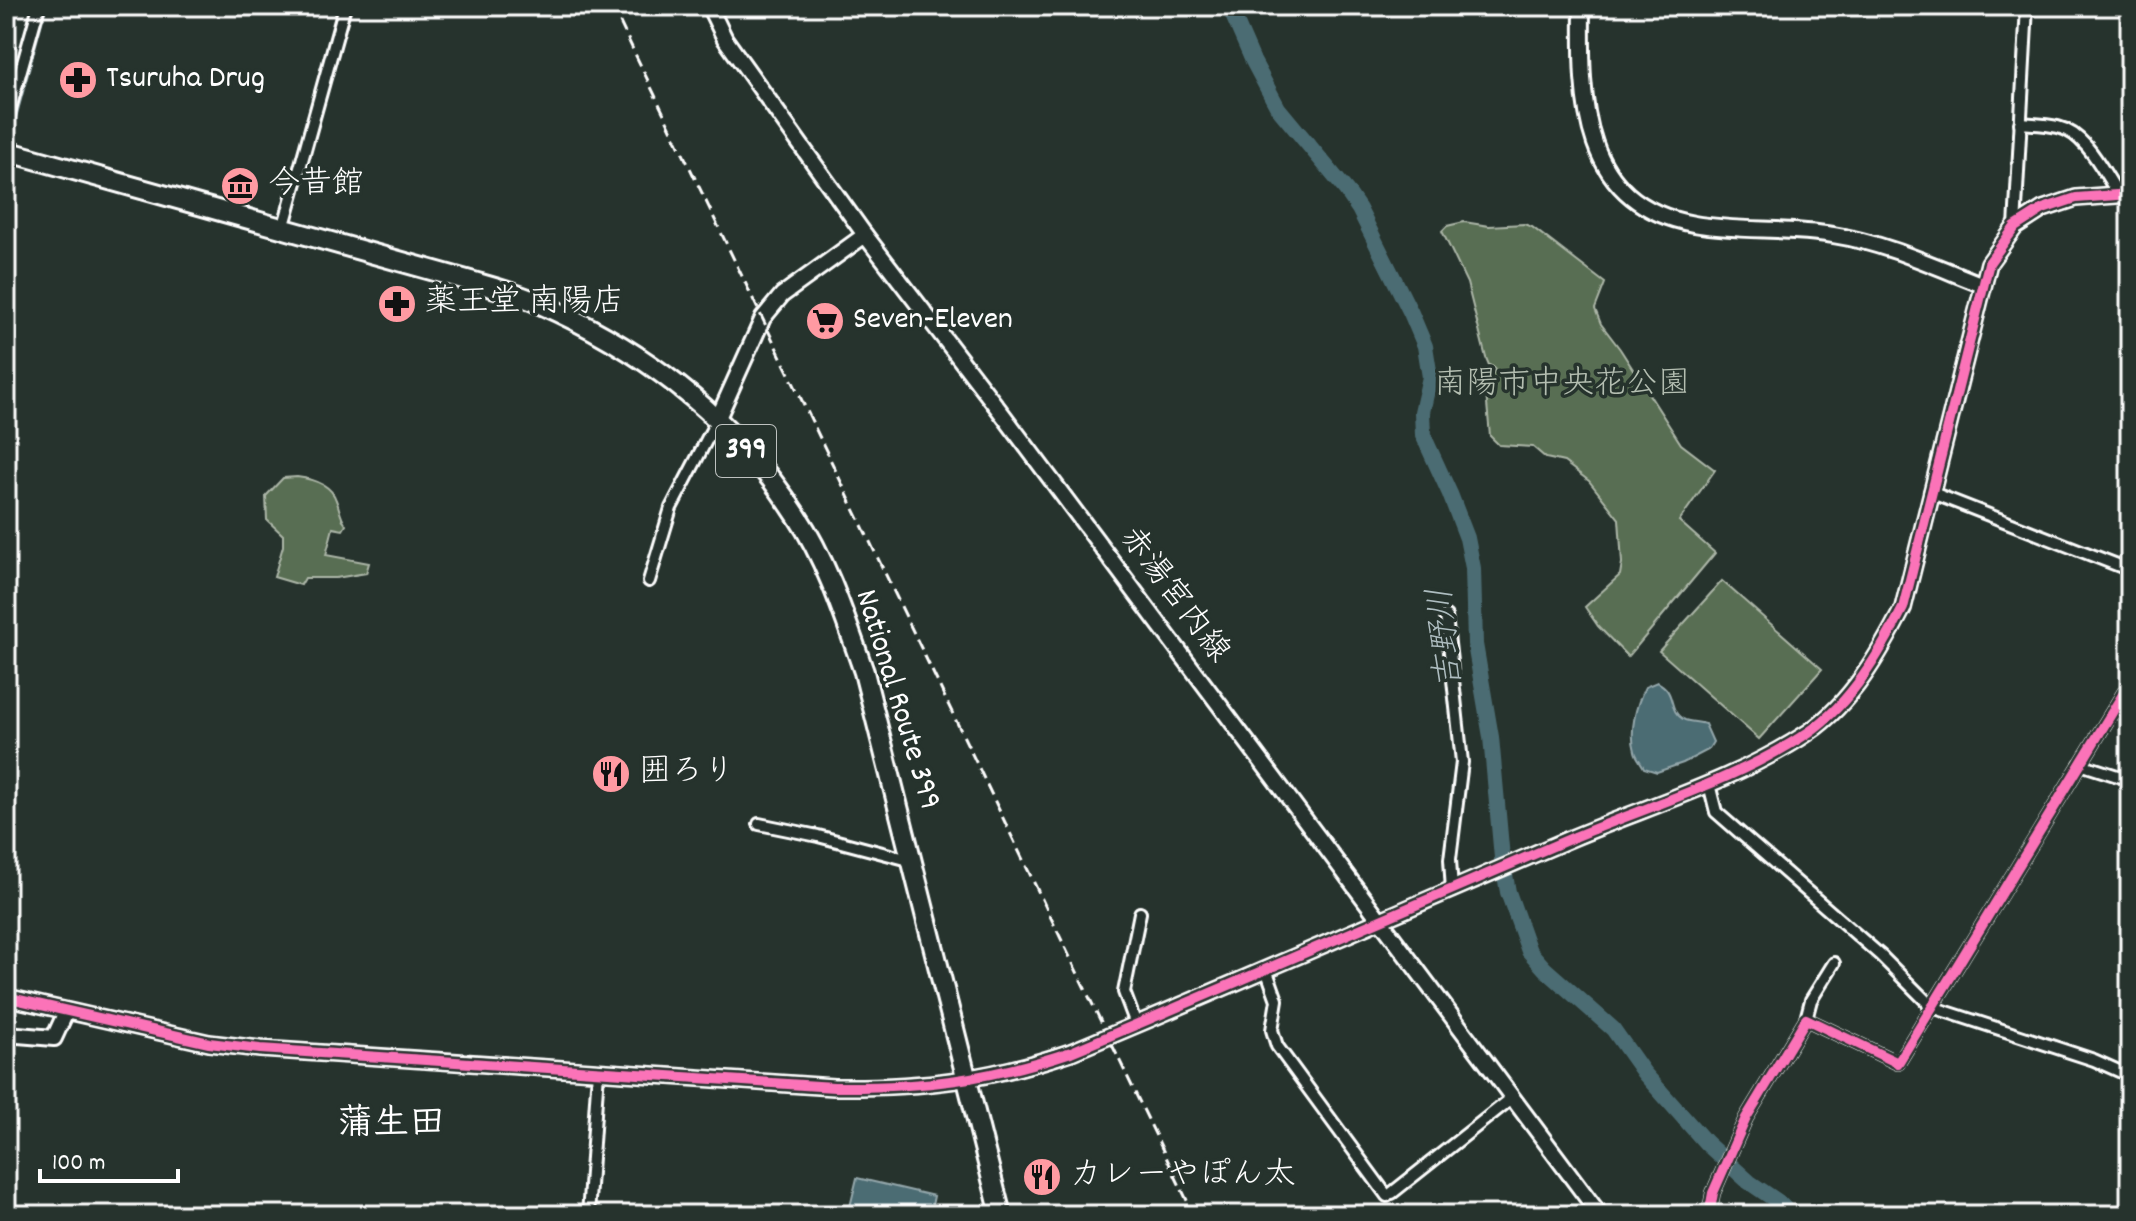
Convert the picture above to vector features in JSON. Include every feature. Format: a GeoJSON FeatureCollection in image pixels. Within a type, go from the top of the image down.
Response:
{"type":"FeatureCollection","features":[{"type":"Feature","properties":{"kind":"highway","name":"National Route 399"},"geometry":{"type":"LineString","coordinates":[[6,151],[535,301],[596,330],[640,356],[718,418],[799,518],[837,601],[864,672],[1001,1215]]}},
{"type":"Feature","properties":{"kind":"street"},"geometry":{"type":"LineString","coordinates":[[6,123],[39,6]]}},
{"type":"Feature","properties":{"kind":"street"},"geometry":{"type":"LineString","coordinates":[[283,229],[345,6]]}},
{"type":"Feature","properties":{"kind":"street","name":"赤湯宮内線"},"geometry":{"type":"LineString","coordinates":[[709,6],[725,39],[865,235],[1600,1215]]}},
{"type":"Feature","properties":{"kind":"street"},"geometry":{"type":"LineString","coordinates":[[1582,6],[1581,56],[1590,132],[1598,156],[1613,178],[1636,200],[1659,214],[1694,224],[1836,235],[1893,250],[1983,285]]}},
{"type":"Feature","properties":{"kind":"street"},"geometry":{"type":"LineString","coordinates":[[2015,227],[2027,6]]}},
{"type":"Feature","properties":{"kind":"street"},"geometry":{"type":"LineString","coordinates":[[2020,123],[2057,127],[2082,141],[2125,195]]}},
{"type":"Feature","properties":{"kind":"street"},"geometry":{"type":"LineString","coordinates":[[6,997],[209,1043],[260,1049],[834,1087],[889,1088],[968,1080],[1032,1065],[1136,1024],[1575,837],[1709,784],[1810,731],[1849,694],[1881,650],[1903,608],[1989,263],[2015,227],[2043,209],[2076,198],[2125,195]]}},
{"type":"Feature","properties":{"kind":"street"},"geometry":{"type":"LineString","coordinates":[[649,581],[671,508],[718,418],[763,318],[782,295],[865,235]]}},
{"type":"Feature","properties":{"kind":"street"},"geometry":{"type":"LineString","coordinates":[[1930,492],[2130,570]]}},
{"type":"Feature","properties":{"kind":"street"},"geometry":{"type":"LineString","coordinates":[[1446,616],[1462,762],[1450,859],[1452,891]]}},
{"type":"Feature","properties":{"kind":"street"},"geometry":{"type":"LineString","coordinates":[[1806,1019],[1898,1063],[2130,683]]}},
{"type":"Feature","properties":{"kind":"street"},"geometry":{"type":"LineString","coordinates":[[2080,764],[2130,780]]}},
{"type":"Feature","properties":{"kind":"street"},"geometry":{"type":"LineString","coordinates":[[1709,784],[1716,812],[1880,955],[1932,1007],[2094,1060],[2130,1076]]}},
{"type":"Feature","properties":{"kind":"street"},"geometry":{"type":"LineString","coordinates":[[759,824],[913,861]]}},
{"type":"Feature","properties":{"kind":"street"},"geometry":{"type":"LineString","coordinates":[[1136,1024],[1124,992],[1140,913]]}},
{"type":"Feature","properties":{"kind":"street"},"geometry":{"type":"LineString","coordinates":[[1709,1215],[1713,1193],[1746,1118],[1806,1019],[1811,1000],[1834,963]]}},
{"type":"Feature","properties":{"kind":"street"},"geometry":{"type":"LineString","coordinates":[[1266,969],[1277,1000],[1272,1030],[1277,1046],[1390,1195],[1512,1098]]}},
{"type":"Feature","properties":{"kind":"street"},"geometry":{"type":"LineString","coordinates":[[6,1034],[54,1038],[66,1012]]}},
{"type":"Feature","properties":{"kind":"street"},"geometry":{"type":"LineString","coordinates":[[588,1215],[598,1071]]}},
{"type":"Feature","properties":{"kind":"green space","name":"南陽市中央花公園"},"geometry":{"type":"Polygon","coordinates":[[[1464,222],[1489,226],[1524,224],[1532,227],[1605,283],[1595,309],[1601,324],[1681,444],[1715,470],[1679,521],[1715,553],[1628,657],[1598,626],[1585,607],[1620,575],[1619,519],[1589,481],[1564,462],[1546,458],[1533,447],[1499,445],[1490,436],[1486,393],[1495,368],[1489,365],[1486,358],[1467,283],[1442,231],[1447,226],[1464,222]]]}},
{"type":"Feature","properties":{"kind":"green space"},"geometry":{"type":"Polygon","coordinates":[[[297,477],[326,486],[334,494],[346,525],[343,530],[333,528],[326,555],[369,563],[366,573],[336,578],[305,578],[301,585],[274,577],[283,535],[267,520],[266,496],[283,478],[297,477]]]}},
{"type":"Feature","properties":{"kind":"green space"},"geometry":{"type":"Polygon","coordinates":[[[1722,581],[1822,669],[1759,739],[1659,651],[1722,581]]]}},
{"type":"Feature","properties":{"kind":"water"},"geometry":{"type":"Polygon","coordinates":[[[1657,682],[1668,691],[1679,716],[1687,721],[1705,724],[1713,742],[1708,750],[1657,772],[1644,768],[1636,753],[1633,735],[1634,718],[1645,687],[1657,682]]]}},
{"type":"Feature","properties":{"kind":"water"},"geometry":{"type":"Polygon","coordinates":[[[857,1178],[934,1196],[930,1215],[848,1215],[857,1178]]]}},
{"type":"Feature","properties":{"kind":"waterway"},"geometry":{"type":"LineString","coordinates":[[8,145],[46,6]]}},
{"type":"Feature","properties":{"kind":"waterway","name":"吉野川"},"geometry":{"type":"LineString","coordinates":[[1229,6],[1278,108],[1359,209],[1425,346],[1430,377],[1422,412],[1423,435],[1467,538],[1473,568],[1475,644],[1491,737],[1502,858],[1508,892],[1529,951],[1613,1029],[1644,1073],[1706,1143],[1791,1215]]}},
{"type":"Feature","properties":{"kind":"railway"},"geometry":{"type":"LineString","coordinates":[[612,6],[1194,1215]]}},
{"type":"Feature","properties":{"kind":"cycle path"},"geometry":{"type":"LineString","coordinates":[[6,997],[209,1043],[260,1049],[834,1087],[926,1084],[983,1076],[1071,1052],[1572,838],[1723,778],[1781,749],[1824,720],[1864,676],[1903,608],[1989,263],[2015,227],[2043,209],[2076,198],[2130,194]]}},
{"type":"Feature","properties":{"kind":"cycle path"},"geometry":{"type":"LineString","coordinates":[[1709,1215],[1713,1193],[1746,1118],[1806,1019],[1898,1063],[2130,683]]}},
{"type":"Feature","properties":{"kind":"place","name":"Tsuruha Drug"},"geometry":{"type":"Point","coordinates":[78,80]}},
{"type":"Feature","properties":{"kind":"place","name":"今昔館"},"geometry":{"type":"Point","coordinates":[240,186]}},
{"type":"Feature","properties":{"kind":"place","name":"薬王堂 南陽店"},"geometry":{"type":"Point","coordinates":[397,304]}},
{"type":"Feature","properties":{"kind":"place","name":"Seven-Eleven"},"geometry":{"type":"Point","coordinates":[825,321]}},
{"type":"Feature","properties":{"kind":"place","name":"囲ろり"},"geometry":{"type":"Point","coordinates":[611,774]}},
{"type":"Feature","properties":{"kind":"place","name":"カレーやぽん太"},"geometry":{"type":"Point","coordinates":[1042,1177]}},
{"type":"Feature","properties":{"kind":"district","name":"蒲生田"},"geometry":{"type":"Point","coordinates":[391,1126]}}]}
